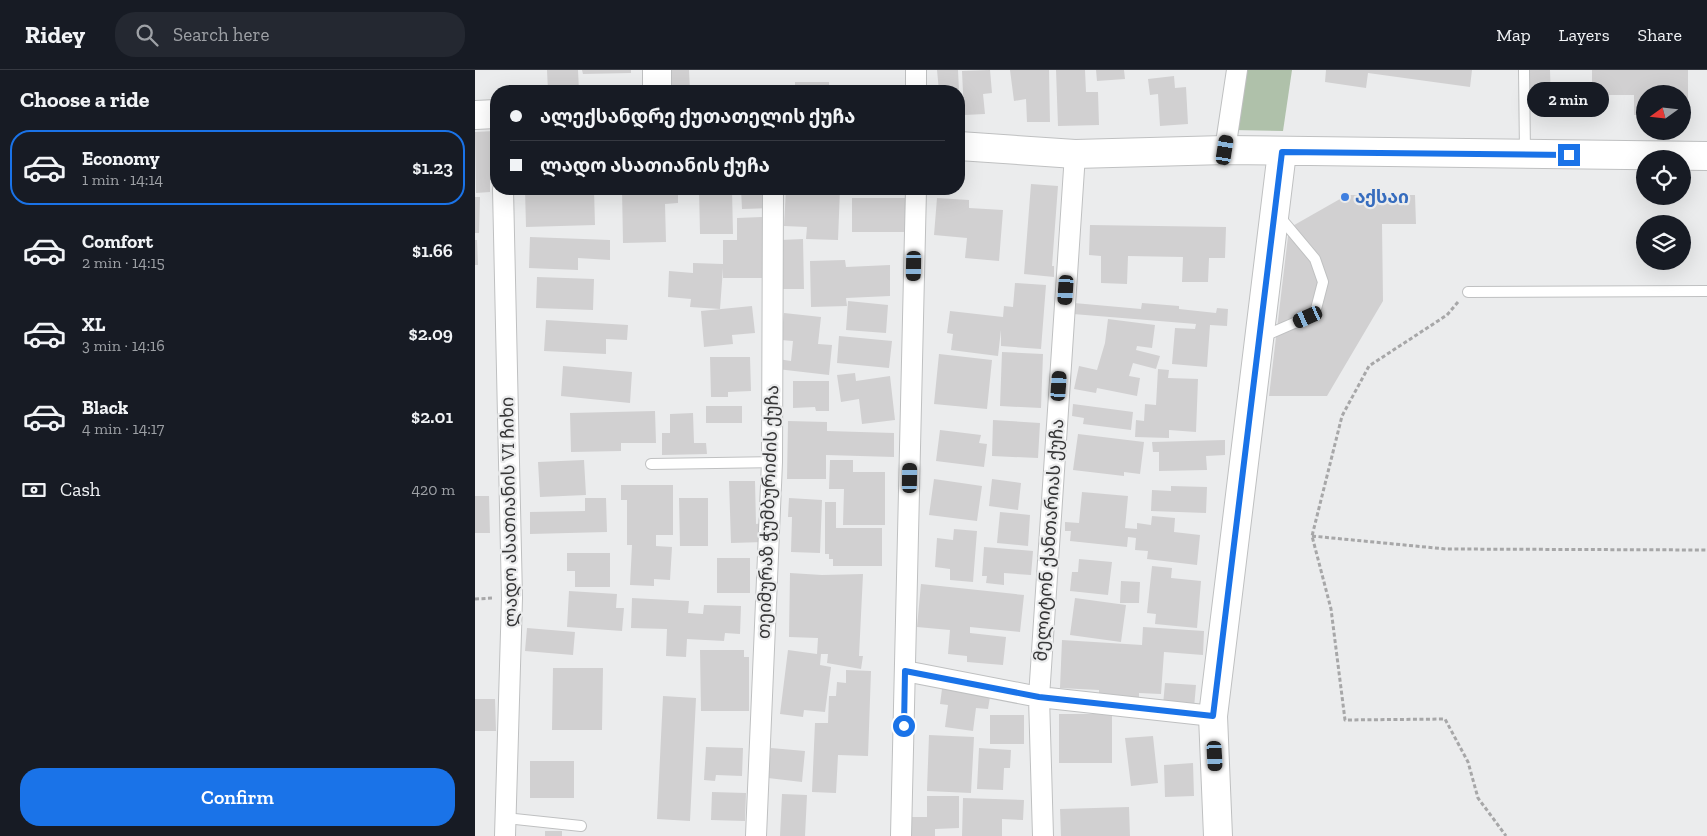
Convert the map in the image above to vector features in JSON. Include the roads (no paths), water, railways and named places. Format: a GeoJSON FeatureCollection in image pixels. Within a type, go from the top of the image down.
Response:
{"type":"FeatureCollection","features":[{"type":"Feature","properties":{"kind":"main road"},"geometry":{"type":"LineString","coordinates":[[657,70],[657,85]]}},
{"type":"Feature","properties":{"kind":"main road"},"geometry":{"type":"LineString","coordinates":[[475,115],[490,114]]}},
{"type":"Feature","properties":{"kind":"main road"},"geometry":{"type":"LineString","coordinates":[[965,146],[1075,154],[1225,150],[1707,156]]}},
{"type":"Feature","properties":{"kind":"main road"},"geometry":{"type":"LineString","coordinates":[[1218,836],[1213,716],[1282,152]]}},
{"type":"Feature","properties":{"kind":"street"},"geometry":{"type":"LineString","coordinates":[[916,70],[916,85]]}},
{"type":"Feature","properties":{"kind":"street"},"geometry":{"type":"LineString","coordinates":[[1225,150],[1237,70]]}},
{"type":"Feature","properties":{"kind":"street","name":"მელიტონ ქანთარიას ქუჩა"},"geometry":{"type":"LineString","coordinates":[[1043,836],[1039,697],[1075,154]]}},
{"type":"Feature","properties":{"kind":"street","name":"ლადო ასათიანის VI ჩიხი"},"geometry":{"type":"LineString","coordinates":[[503,195],[512,598],[505,827]]}},
{"type":"Feature","properties":{"kind":"street","name":"თეიმურაზ ჭუმბურიძის ქუჩა"},"geometry":{"type":"LineString","coordinates":[[756,836],[772,462],[773,195]]}},
{"type":"Feature","properties":{"kind":"street"},"geometry":{"type":"LineString","coordinates":[[901,836],[916,195]]}},
{"type":"Feature","properties":{"kind":"street"},"geometry":{"type":"LineString","coordinates":[[905,671],[1039,697],[1213,716]]}},
{"type":"Feature","properties":{"kind":"lane"},"geometry":{"type":"LineString","coordinates":[[1524,70],[1525,154]]}},
{"type":"Feature","properties":{"kind":"lane"},"geometry":{"type":"LineString","coordinates":[[1259,339],[1308,317],[1316,309],[1323,282],[1315,258],[1275,211]]}},
{"type":"Feature","properties":{"kind":"lane"},"geometry":{"type":"LineString","coordinates":[[1468,292],[1707,291]]}},
{"type":"Feature","properties":{"kind":"lane"},"geometry":{"type":"LineString","coordinates":[[651,464],[772,462]]}},
{"type":"Feature","properties":{"kind":"lane"},"geometry":{"type":"LineString","coordinates":[[505,827],[581,826]]}},
{"type":"Feature","properties":{"kind":"place","name":"აქსაი"},"geometry":{"type":"Point","coordinates":[1345,197]}}]}
